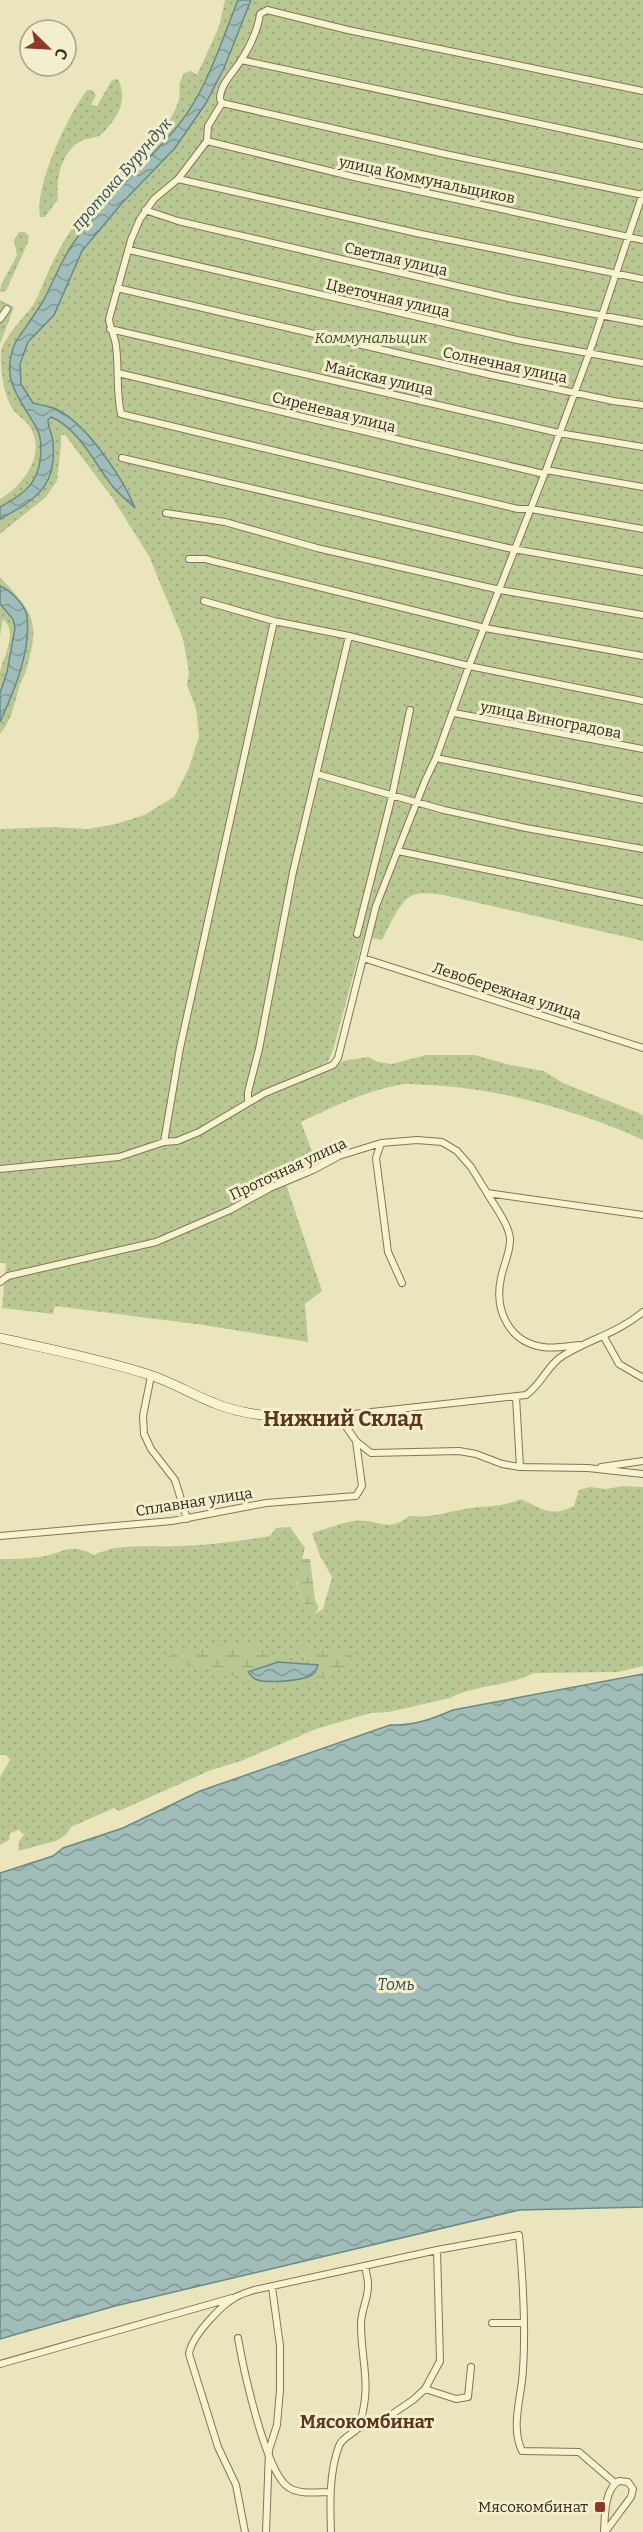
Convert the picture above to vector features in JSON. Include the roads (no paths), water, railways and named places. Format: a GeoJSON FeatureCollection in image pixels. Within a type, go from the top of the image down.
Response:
{"type":"FeatureCollection","features":[{"type":"Feature","properties":{"kind":"street"},"geometry":{"type":"LineString","coordinates":[[643,91],[348,30],[267,10],[260,14],[259,25],[242,60],[222,87],[220,93],[222,103],[208,126],[207,141],[178,179],[159,194],[137,226],[109,319],[110,329],[114,336],[121,414],[518,509],[531,509],[643,529]]}},
{"type":"Feature","properties":{"kind":"street"},"geometry":{"type":"LineString","coordinates":[[242,60],[643,146]]}},
{"type":"Feature","properties":{"kind":"street"},"geometry":{"type":"LineString","coordinates":[[0,1169],[119,1157],[164,1142],[177,1141],[199,1132],[248,1102],[333,1065],[338,1059],[376,906],[454,713],[469,666],[560,433],[643,194],[222,103]]}},
{"type":"Feature","properties":{"kind":"street","name":"улица Коммунальщиков"},"geometry":{"type":"LineString","coordinates":[[207,141],[354,177],[643,240]]}},
{"type":"Feature","properties":{"kind":"street"},"geometry":{"type":"LineString","coordinates":[[178,179],[410,232],[643,279]]}},
{"type":"Feature","properties":{"kind":"street","name":"Светлая улица"},"geometry":{"type":"LineString","coordinates":[[146,210],[178,221],[513,299],[643,323]]}},
{"type":"Feature","properties":{"kind":"street","name":"Цветочная улица"},"geometry":{"type":"LineString","coordinates":[[129,250],[517,340],[643,363]]}},
{"type":"Feature","properties":{"kind":"street","name":"Солнечная улица"},"geometry":{"type":"LineString","coordinates":[[117,288],[393,353],[574,391],[613,402],[643,405]]}},
{"type":"Feature","properties":{"kind":"street"},"geometry":{"type":"LineString","coordinates":[[0,319],[7,309]]}},
{"type":"Feature","properties":{"kind":"street","name":"Майская улица"},"geometry":{"type":"LineString","coordinates":[[110,329],[560,433],[643,447]]}},
{"type":"Feature","properties":{"kind":"street","name":"Сиреневая улица"},"geometry":{"type":"LineString","coordinates":[[118,373],[545,472],[643,487]]}},
{"type":"Feature","properties":{"kind":"street"},"geometry":{"type":"LineString","coordinates":[[122,458],[515,549],[643,572]]}},
{"type":"Feature","properties":{"kind":"street"},"geometry":{"type":"LineString","coordinates":[[166,513],[225,522],[317,548],[500,590],[643,615]]}},
{"type":"Feature","properties":{"kind":"street"},"geometry":{"type":"LineString","coordinates":[[189,559],[205,559],[485,628],[643,656]]}},
{"type":"Feature","properties":{"kind":"street"},"geometry":{"type":"LineString","coordinates":[[204,601],[274,621],[349,636],[469,666],[643,701]]}},
{"type":"Feature","properties":{"kind":"street"},"geometry":{"type":"LineString","coordinates":[[164,1142],[180,1048],[274,621]]}},
{"type":"Feature","properties":{"kind":"street"},"geometry":{"type":"LineString","coordinates":[[248,1102],[248,1092],[261,1038],[293,872],[349,636]]}},
{"type":"Feature","properties":{"kind":"street"},"geometry":{"type":"LineString","coordinates":[[357,934],[392,796],[410,710]]}},
{"type":"Feature","properties":{"kind":"street","name":"улица Виноградова"},"geometry":{"type":"LineString","coordinates":[[454,713],[643,749]]}},
{"type":"Feature","properties":{"kind":"street"},"geometry":{"type":"LineString","coordinates":[[436,758],[643,800]]}},
{"type":"Feature","properties":{"kind":"street"},"geometry":{"type":"LineString","coordinates":[[317,774],[392,796],[526,828],[643,849]]}},
{"type":"Feature","properties":{"kind":"street"},"geometry":{"type":"LineString","coordinates":[[398,851],[643,902]]}},
{"type":"Feature","properties":{"kind":"street","name":"Левобережная улица"},"geometry":{"type":"LineString","coordinates":[[363,957],[643,1048]]}},
{"type":"Feature","properties":{"kind":"street","name":"Проточная улица"},"geometry":{"type":"LineString","coordinates":[[0,1282],[8,1276],[140,1247],[179,1234],[339,1156],[381,1143],[417,1140],[442,1142],[457,1151],[471,1167],[510,1236],[499,1295],[500,1309],[509,1327],[520,1340],[545,1348],[586,1344]]}},
{"type":"Feature","properties":{"kind":"street"},"geometry":{"type":"LineString","coordinates":[[381,1143],[376,1158],[388,1252],[402,1283]]}},
{"type":"Feature","properties":{"kind":"street"},"geometry":{"type":"LineString","coordinates":[[487,1193],[643,1215]]}},
{"type":"Feature","properties":{"kind":"street"},"geometry":{"type":"LineString","coordinates":[[0,1338],[122,1366],[215,1404],[250,1414],[298,1418],[526,1395],[532,1391],[552,1364],[564,1355],[604,1337],[643,1312]]}},
{"type":"Feature","properties":{"kind":"street"},"geometry":{"type":"LineString","coordinates":[[604,1337],[620,1364],[643,1378]]}},
{"type":"Feature","properties":{"kind":"street"},"geometry":{"type":"LineString","coordinates":[[151,1376],[143,1416],[144,1434],[151,1449],[175,1480],[187,1519]]}},
{"type":"Feature","properties":{"kind":"street"},"geometry":{"type":"LineString","coordinates":[[516,1397],[520,1467]]}},
{"type":"Feature","properties":{"kind":"street"},"geometry":{"type":"LineString","coordinates":[[335,1416],[356,1441],[371,1453],[459,1451],[520,1467],[588,1468],[643,1474]]}},
{"type":"Feature","properties":{"kind":"street","name":"Сплавная улица"},"geometry":{"type":"LineString","coordinates":[[0,1536],[187,1519],[266,1503],[356,1496],[362,1486],[356,1441]]}},
{"type":"Feature","properties":{"kind":"street"},"geometry":{"type":"LineString","coordinates":[[588,1468],[643,1461]]}},
{"type":"Feature","properties":{"kind":"street"},"geometry":{"type":"LineString","coordinates":[[0,2364],[272,2287],[436,2250],[519,2235],[525,2300],[518,2442],[522,2451],[579,2452],[615,2483],[628,2482],[633,2493],[604,2532]]}},
{"type":"Feature","properties":{"kind":"street"},"geometry":{"type":"LineString","coordinates":[[331,2532],[330,2492],[339,2446],[345,2438],[359,2428],[395,2415],[425,2389],[441,2357],[436,2250]]}},
{"type":"Feature","properties":{"kind":"street"},"geometry":{"type":"LineString","coordinates":[[359,2428],[367,2399],[367,2372],[361,2325],[362,2307],[368,2285],[364,2266]]}},
{"type":"Feature","properties":{"kind":"street"},"geometry":{"type":"LineString","coordinates":[[266,2532],[269,2450],[277,2425],[280,2390],[280,2346],[272,2287]]}},
{"type":"Feature","properties":{"kind":"street"},"geometry":{"type":"LineString","coordinates":[[236,2297],[217,2313],[192,2341],[189,2354],[218,2447],[236,2486],[245,2532]]}},
{"type":"Feature","properties":{"kind":"street"},"geometry":{"type":"LineString","coordinates":[[492,2324],[524,2323]]}},
{"type":"Feature","properties":{"kind":"street"},"geometry":{"type":"LineString","coordinates":[[238,2338],[254,2414],[278,2474],[290,2488],[300,2492],[330,2492]]}},
{"type":"Feature","properties":{"kind":"street"},"geometry":{"type":"LineString","coordinates":[[425,2389],[456,2399],[468,2397],[471,2367]]}},
{"type":"Feature","properties":{"kind":"street"},"geometry":{"type":"LineString","coordinates":[[604,2532],[609,2497],[615,2483]]}},
{"type":"Feature","properties":{"kind":"water"},"geometry":{"type":"Polygon","coordinates":[[[238,0],[251,0],[224,68],[206,103],[175,148],[122,203],[82,251],[54,315],[28,342],[20,364],[21,384],[33,403],[56,409],[79,426],[113,467],[135,508],[114,488],[79,439],[51,417],[48,420],[53,440],[53,458],[47,481],[33,498],[0,519],[0,507],[25,491],[31,484],[40,460],[41,443],[38,432],[18,397],[11,378],[11,356],[15,343],[43,301],[68,252],[84,228],[167,139],[190,110],[213,64],[238,0]]]}},
{"type":"Feature","properties":{"kind":"water"},"geometry":{"type":"Polygon","coordinates":[[[0,586],[13,594],[21,603],[26,612],[28,630],[20,671],[0,722],[0,693],[7,672],[15,628],[13,619],[0,604],[0,586]]]}},
{"type":"Feature","properties":{"kind":"water"},"geometry":{"type":"Polygon","coordinates":[[[278,1662],[318,1665],[312,1675],[305,1678],[274,1682],[260,1681],[248,1672],[278,1662]]]}},
{"type":"Feature","properties":{"kind":"water","name":"Томь"},"geometry":{"type":"Polygon","coordinates":[[[643,1674],[643,2207],[519,2210],[115,2306],[0,2339],[0,1873],[53,1856],[63,1848],[123,1828],[200,1791],[390,1725],[415,1723],[453,1710],[643,1674]]]}},
{"type":"Feature","properties":{"kind":"place","name":"Мясокомбинат"},"geometry":{"type":"Point","coordinates":[600,2507]}},
{"type":"Feature","properties":{"kind":"district","name":"Нижний Склад"},"geometry":{"type":"Point","coordinates":[343,1419]}},
{"type":"Feature","properties":{"kind":"district","name":"Мясокомбинат"},"geometry":{"type":"Point","coordinates":[367,2422]}},
{"type":"Feature","properties":{"kind":"water label","name":"протока Бурундук"},"geometry":{"type":"Point","coordinates":[121,174]}},
{"type":"Feature","properties":{"kind":"park label","name":"Коммунальщик"},"geometry":{"type":"Point","coordinates":[371,338]}}]}
